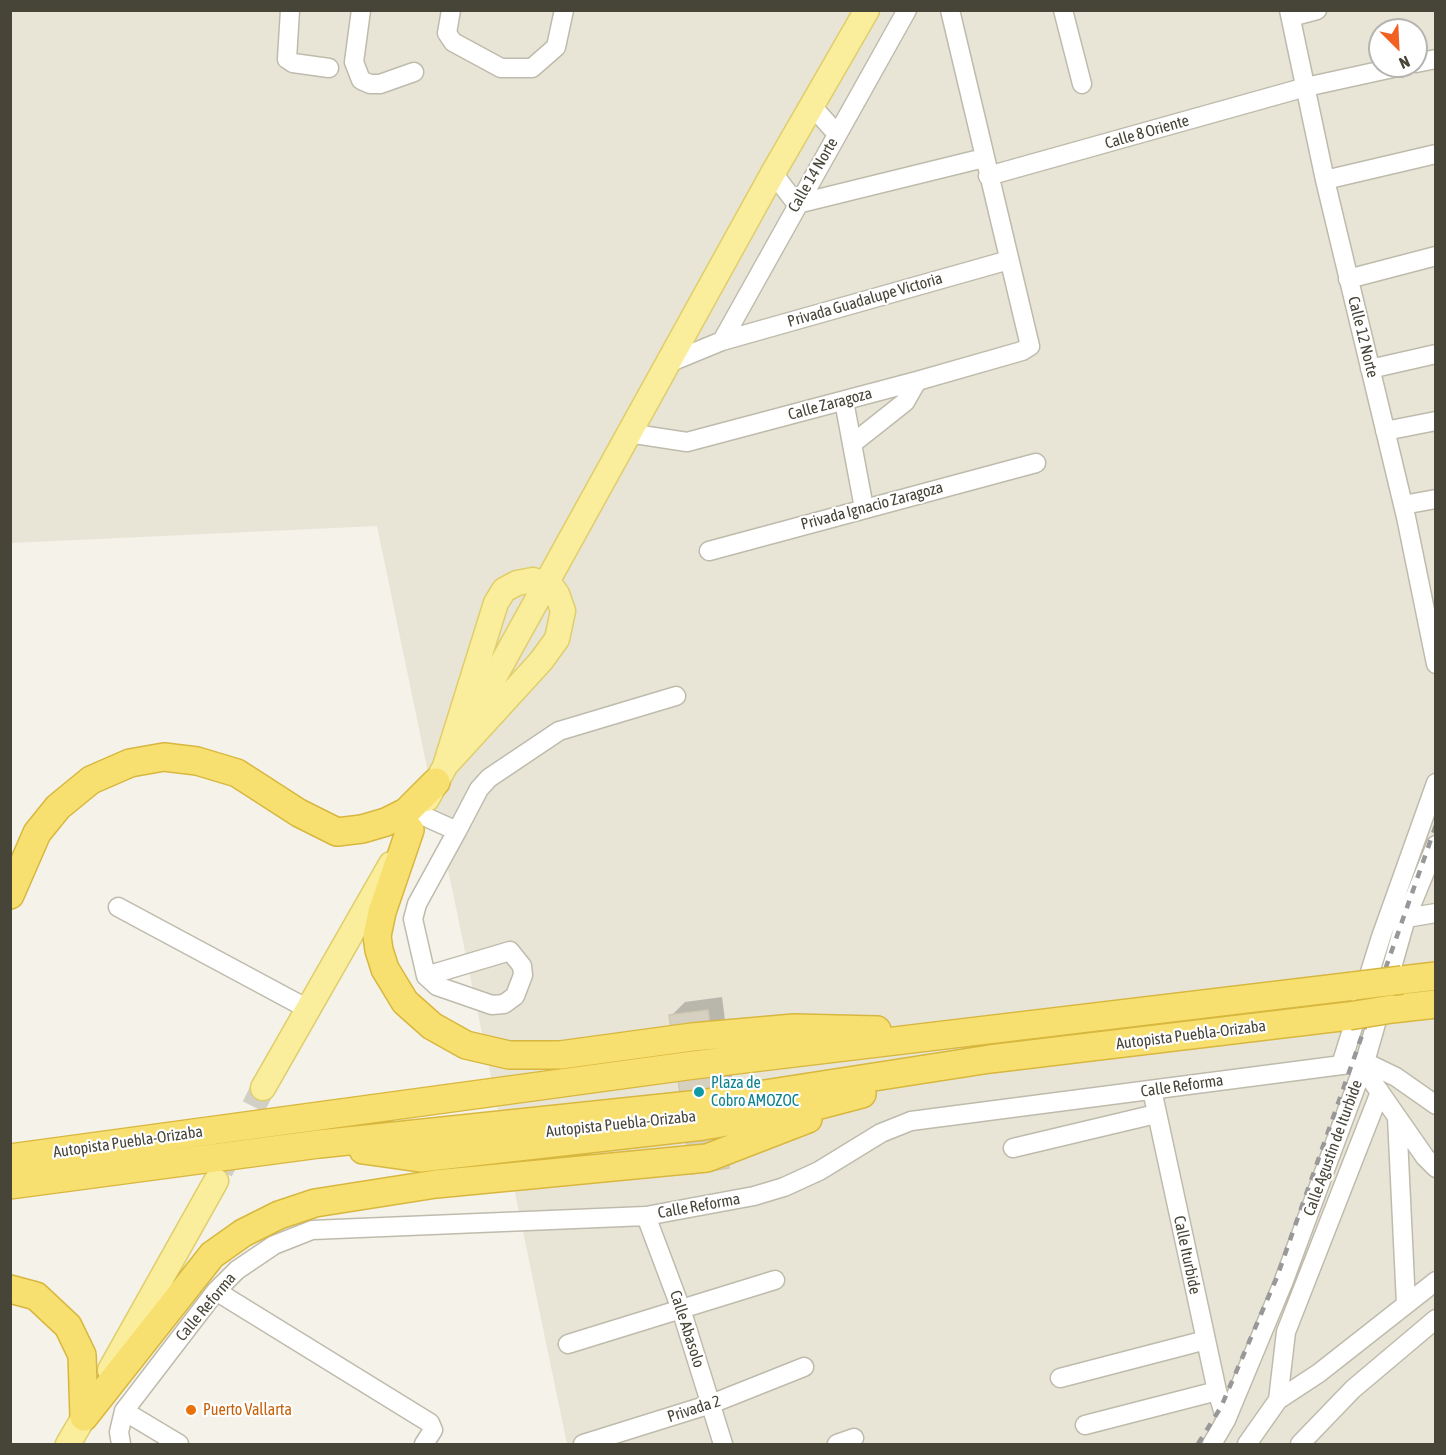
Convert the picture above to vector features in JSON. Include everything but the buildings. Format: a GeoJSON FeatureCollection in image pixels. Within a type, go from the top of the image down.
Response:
{"type":"FeatureCollection","features":[{"type":"Feature","properties":{"kind":"highway"},"geometry":{"type":"LineString","coordinates":[[10,895],[37,833],[58,807],[91,780],[130,763],[164,757],[197,761],[237,773],[299,813],[337,832],[362,829],[387,822],[406,812],[441,774]]}},
{"type":"Feature","properties":{"kind":"highway"},"geometry":{"type":"LineString","coordinates":[[414,822],[382,912],[377,936],[379,950],[385,969],[405,1002],[432,1026],[466,1045],[509,1055],[560,1055],[692,1037],[794,1028],[914,1031],[1025,1027]]}},
{"type":"Feature","properties":{"kind":"highway","name":"Autopista Puebla-Orizaba"},"geometry":{"type":"LineString","coordinates":[[10,1158],[694,1065],[1436,976]]}},
{"type":"Feature","properties":{"kind":"highway","name":"Autopista Puebla-Orizaba"},"geometry":{"type":"LineString","coordinates":[[10,1185],[319,1144],[700,1104],[990,1059],[1436,1004]]}},
{"type":"Feature","properties":{"kind":"highway","name":"Autopista Puebla-Orizaba"},"geometry":{"type":"LineString","coordinates":[[388,1106],[420,1111],[563,1108],[709,1089],[917,1055],[1025,1027]]}},
{"type":"Feature","properties":{"kind":"highway","name":"Autopista Puebla-Orizaba"},"geometry":{"type":"LineString","coordinates":[[319,1144],[420,1158],[536,1159],[705,1141],[808,1119],[990,1059]]}},
{"type":"Feature","properties":{"kind":"highway","name":"Autopista Puebla-Orizaba"},"geometry":{"type":"LineString","coordinates":[[420,1158],[703,1126],[805,1109],[990,1059]]}},
{"type":"Feature","properties":{"kind":"highway"},"geometry":{"type":"LineString","coordinates":[[72,1438],[212,1255],[243,1233],[279,1215],[315,1203],[436,1184],[707,1158],[808,1119]]}},
{"type":"Feature","properties":{"kind":"highway"},"geometry":{"type":"LineString","coordinates":[[10,1290],[36,1296],[48,1304],[68,1326],[82,1355],[72,1438]]}},
{"type":"Feature","properties":{"kind":"main road"},"geometry":{"type":"LineString","coordinates":[[263,1088],[441,774],[544,583],[773,173],[867,10]]}},
{"type":"Feature","properties":{"kind":"main road"},"geometry":{"type":"LineString","coordinates":[[533,580],[551,586],[557,594],[563,611],[556,639],[541,661],[441,774],[496,603],[504,590],[518,583],[533,580]]}},
{"type":"Feature","properties":{"kind":"main road"},"geometry":{"type":"LineString","coordinates":[[72,1438],[216,1181]]}},
{"type":"Feature","properties":{"kind":"street"},"geometry":{"type":"LineString","coordinates":[[290,10],[287,59],[292,63],[329,68]]}},
{"type":"Feature","properties":{"kind":"street"},"geometry":{"type":"LineString","coordinates":[[361,10],[354,62],[361,80],[370,84],[380,84],[414,72]]}},
{"type":"Feature","properties":{"kind":"street"},"geometry":{"type":"LineString","coordinates":[[451,10],[447,33],[453,42],[501,68],[532,68],[556,47],[564,10]]}},
{"type":"Feature","properties":{"kind":"street","name":"Calle 14 Norte"},"geometry":{"type":"LineString","coordinates":[[722,341],[797,202],[908,10]]}},
{"type":"Feature","properties":{"kind":"street"},"geometry":{"type":"LineString","coordinates":[[950,10],[1009,260]]}},
{"type":"Feature","properties":{"kind":"street"},"geometry":{"type":"LineString","coordinates":[[1290,14],[1317,10]]}},
{"type":"Feature","properties":{"kind":"street"},"geometry":{"type":"LineString","coordinates":[[1066,11],[1082,84]]}},
{"type":"Feature","properties":{"kind":"street","name":"Calle 12 Norte"},"geometry":{"type":"LineString","coordinates":[[1290,14],[1325,180],[1403,505],[1436,664]]}},
{"type":"Feature","properties":{"kind":"street","name":"Calle 8 Oriente"},"geometry":{"type":"LineString","coordinates":[[988,176],[1306,87],[1368,73]]}},
{"type":"Feature","properties":{"kind":"street"},"geometry":{"type":"LineString","coordinates":[[812,106],[837,134]]}},
{"type":"Feature","properties":{"kind":"street"},"geometry":{"type":"LineString","coordinates":[[1325,180],[1436,154]]}},
{"type":"Feature","properties":{"kind":"street"},"geometry":{"type":"LineString","coordinates":[[773,173],[797,202],[984,158]]}},
{"type":"Feature","properties":{"kind":"street"},"geometry":{"type":"LineString","coordinates":[[1348,279],[1436,256]]}},
{"type":"Feature","properties":{"kind":"street","name":"Privada Guadalupe Victoria"},"geometry":{"type":"LineString","coordinates":[[666,364],[722,341],[1009,260]]}},
{"type":"Feature","properties":{"kind":"street","name":"Calle Zaragoza"},"geometry":{"type":"LineString","coordinates":[[628,433],[687,442],[1022,351],[1030,345],[1009,260]]}},
{"type":"Feature","properties":{"kind":"street"},"geometry":{"type":"LineString","coordinates":[[1370,369],[1436,354]]}},
{"type":"Feature","properties":{"kind":"street"},"geometry":{"type":"LineString","coordinates":[[852,444],[905,402],[917,381]]}},
{"type":"Feature","properties":{"kind":"street"},"geometry":{"type":"LineString","coordinates":[[844,401],[864,508]]}},
{"type":"Feature","properties":{"kind":"street"},"geometry":{"type":"LineString","coordinates":[[1385,431],[1436,421]]}},
{"type":"Feature","properties":{"kind":"street","name":"Privada Ignacio Zaragoza"},"geometry":{"type":"LineString","coordinates":[[709,551],[1036,463]]}},
{"type":"Feature","properties":{"kind":"street"},"geometry":{"type":"LineString","coordinates":[[1403,505],[1436,499]]}},
{"type":"Feature","properties":{"kind":"street"},"geometry":{"type":"LineString","coordinates":[[426,976],[510,951],[522,966],[523,975],[515,996],[504,1004],[492,1005],[437,986],[426,976],[413,919],[417,904],[479,789],[489,778],[559,731],[676,696]]}},
{"type":"Feature","properties":{"kind":"street"},"geometry":{"type":"LineString","coordinates":[[1341,1065],[1381,937],[1436,783]]}},
{"type":"Feature","properties":{"kind":"street"},"geometry":{"type":"LineString","coordinates":[[414,822],[457,831]]}},
{"type":"Feature","properties":{"kind":"street","name":"Calle Agustín de Iturbide"},"geometry":{"type":"LineString","coordinates":[[1212,1444],[1226,1420],[1283,1283],[1364,1065],[1406,918],[1436,845]]}},
{"type":"Feature","properties":{"kind":"street"},"geometry":{"type":"LineString","coordinates":[[118,907],[308,1009]]}},
{"type":"Feature","properties":{"kind":"street"},"geometry":{"type":"LineString","coordinates":[[1406,918],[1436,913]]}},
{"type":"Feature","properties":{"kind":"street","name":"Calle Reforma"},"geometry":{"type":"LineString","coordinates":[[124,1411],[216,1291],[237,1270],[274,1245],[312,1230],[646,1216],[754,1196],[784,1187],[819,1171],[881,1133],[911,1121],[1341,1065],[1364,1065]]}},
{"type":"Feature","properties":{"kind":"street"},"geometry":{"type":"LineString","coordinates":[[1364,1065],[1397,1117],[1436,1168]]}},
{"type":"Feature","properties":{"kind":"street"},"geometry":{"type":"LineString","coordinates":[[1364,1065],[1396,1077],[1436,1105]]}},
{"type":"Feature","properties":{"kind":"street","name":"Calle Iturbide"},"geometry":{"type":"LineString","coordinates":[[1152,1090],[1217,1391],[1226,1420]]}},
{"type":"Feature","properties":{"kind":"street"},"geometry":{"type":"LineString","coordinates":[[1278,1400],[1286,1332],[1380,1092]]}},
{"type":"Feature","properties":{"kind":"street"},"geometry":{"type":"LineString","coordinates":[[1013,1148],[1156,1114]]}},
{"type":"Feature","properties":{"kind":"street"},"geometry":{"type":"LineString","coordinates":[[1397,1117],[1406,1304]]}},
{"type":"Feature","properties":{"kind":"street","name":"Calle Abasolo"},"geometry":{"type":"LineString","coordinates":[[646,1216],[681,1309],[723,1444]]}},
{"type":"Feature","properties":{"kind":"street"},"geometry":{"type":"LineString","coordinates":[[568,1344],[775,1280]]}},
{"type":"Feature","properties":{"kind":"street"},"geometry":{"type":"LineString","coordinates":[[1247,1444],[1278,1400],[1319,1373],[1436,1281]]}},
{"type":"Feature","properties":{"kind":"street"},"geometry":{"type":"LineString","coordinates":[[216,1291],[430,1423],[433,1430],[424,1444]]}},
{"type":"Feature","properties":{"kind":"street"},"geometry":{"type":"LineString","coordinates":[[1300,1444],[1353,1389],[1436,1319]]}},
{"type":"Feature","properties":{"kind":"street"},"geometry":{"type":"LineString","coordinates":[[1060,1378],[1206,1340]]}},
{"type":"Feature","properties":{"kind":"street","name":"Privada 2"},"geometry":{"type":"LineString","coordinates":[[582,1444],[711,1404],[804,1367]]}},
{"type":"Feature","properties":{"kind":"street"},"geometry":{"type":"LineString","coordinates":[[1085,1425],[1217,1391]]}},
{"type":"Feature","properties":{"kind":"street"},"geometry":{"type":"LineString","coordinates":[[121,1444],[119,1432],[124,1411],[179,1444]]}},
{"type":"Feature","properties":{"kind":"shaded area"},"geometry":{"type":"Polygon","coordinates":[[[10,11],[1435,11],[1435,1444],[567,1444],[377,526],[11,543],[10,11]]]}},
{"type":"Feature","properties":{"kind":"tunnel"},"geometry":{"type":"LineString","coordinates":[[221,1171],[263,1088]]}},
{"type":"Feature","properties":{"kind":"railway"},"geometry":{"type":"LineString","coordinates":[[1198,1444],[1221,1407],[1277,1277],[1436,825]]}},
{"type":"Feature","properties":{"kind":"place","name":"Plaza de Cobro AMOZOC"},"geometry":{"type":"Point","coordinates":[699,1092]}},
{"type":"Feature","properties":{"kind":"place","name":"Puerto Vallarta"},"geometry":{"type":"Point","coordinates":[191,1410]}}]}
